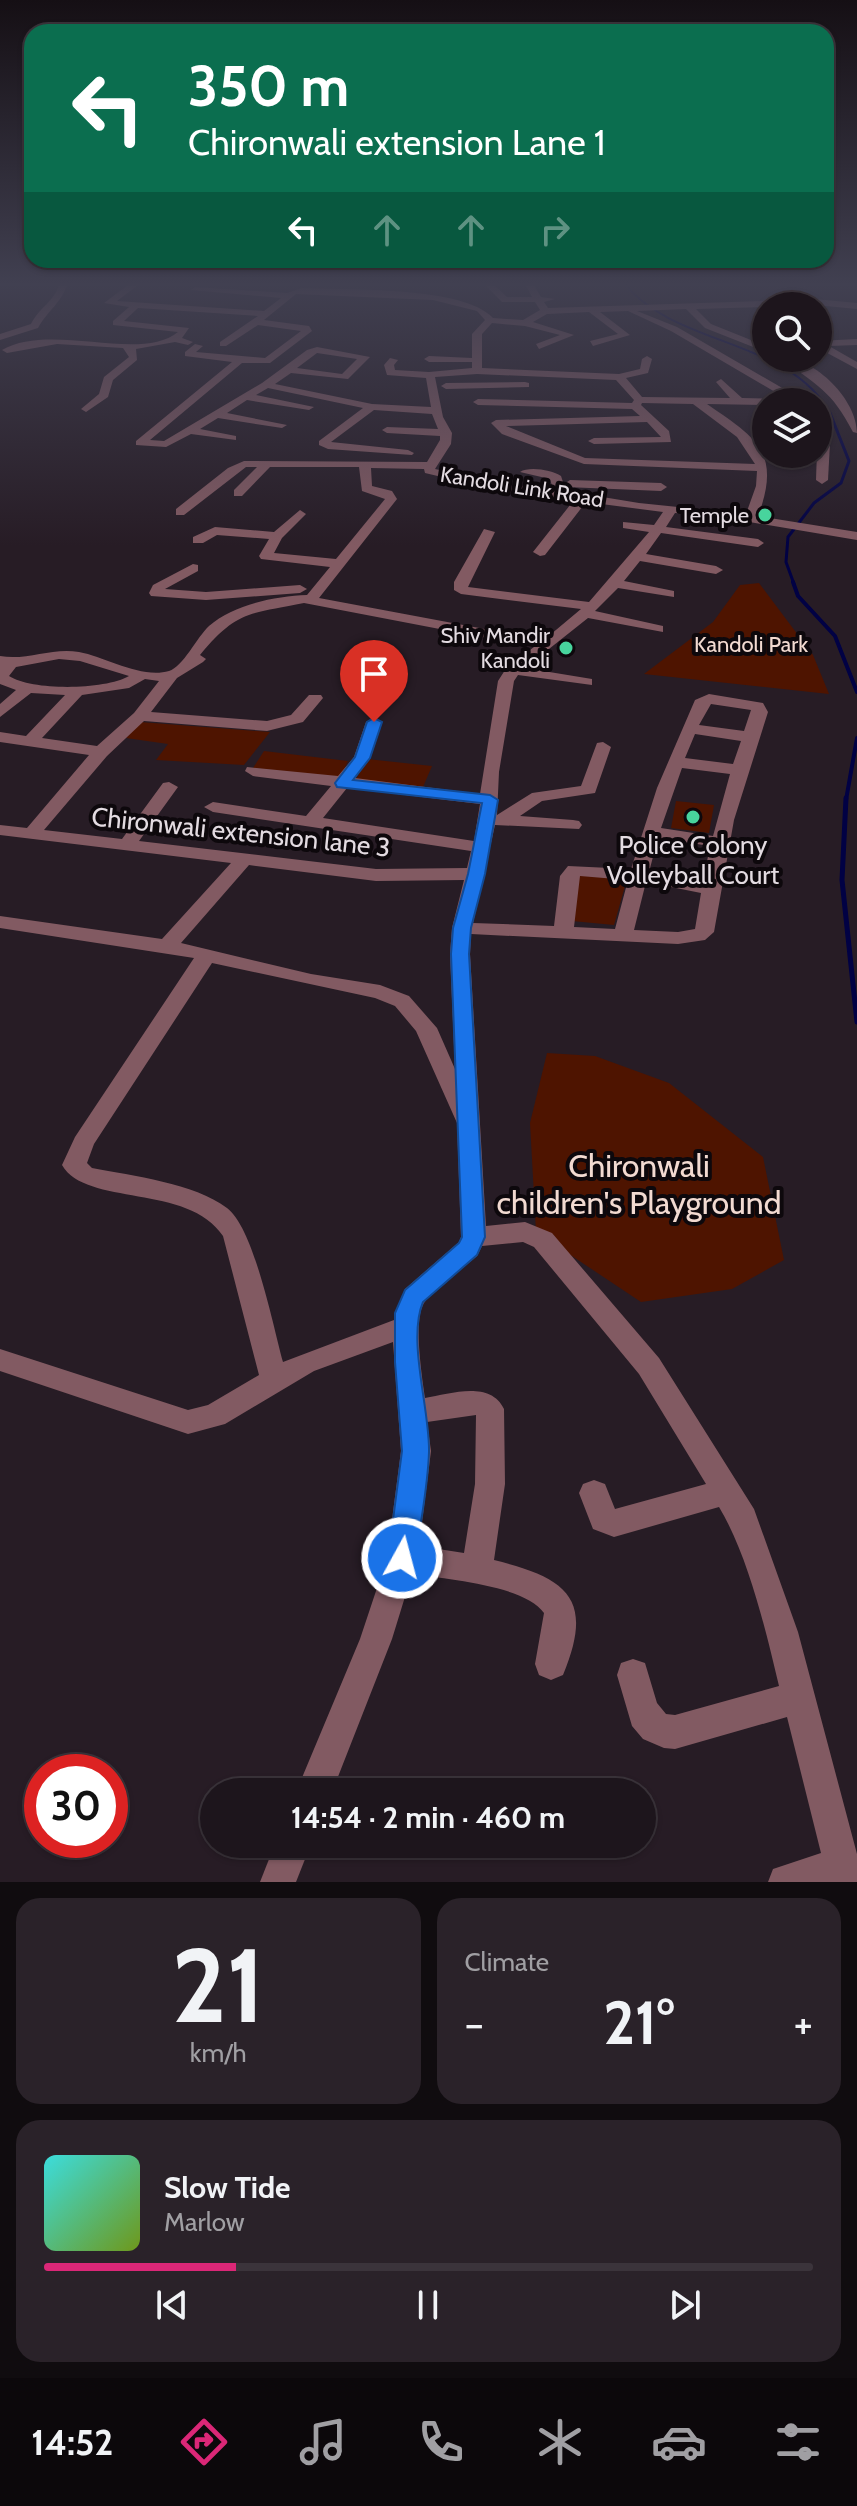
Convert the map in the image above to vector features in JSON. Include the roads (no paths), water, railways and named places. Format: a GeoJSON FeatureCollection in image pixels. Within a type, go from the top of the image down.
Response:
{"type":"FeatureCollection","features":[{"type":"Feature","properties":{"kind":"street"},"geometry":{"type":"LineString","coordinates":[[86,409],[104,395],[108,379],[119,370]]}},
{"type":"Feature","properties":{"kind":"street"},"geometry":{"type":"LineString","coordinates":[[228,370],[140,443],[166,444],[289,370],[344,377],[352,370]]}},
{"type":"Feature","properties":{"kind":"street"},"geometry":{"type":"LineString","coordinates":[[391,370],[394,375],[429,375],[457,370]]}},
{"type":"Feature","properties":{"kind":"street"},"geometry":{"type":"LineString","coordinates":[[493,370],[528,379]]}},
{"type":"Feature","properties":{"kind":"street"},"geometry":{"type":"LineString","coordinates":[[446,386],[528,379],[622,381],[644,370]]}},
{"type":"Feature","properties":{"kind":"street"},"geometry":{"type":"LineString","coordinates":[[745,370],[778,388]]}},
{"type":"Feature","properties":{"kind":"street"},"geometry":{"type":"LineString","coordinates":[[807,372],[829,387],[845,405],[857,430]]}},
{"type":"Feature","properties":{"kind":"street","name":"Kandoli Link Road"},"geometry":{"type":"LineString","coordinates":[[429,375],[439,398],[437,411],[446,433],[445,443],[433,461],[430,473],[461,476],[505,488],[559,489],[583,497],[751,518],[777,525],[857,536]]}},
{"type":"Feature","properties":{"kind":"street"},"geometry":{"type":"LineString","coordinates":[[594,441],[666,441],[665,433],[637,403],[622,381]]}},
{"type":"Feature","properties":{"kind":"street"},"geometry":{"type":"LineString","coordinates":[[721,382],[739,401]]}},
{"type":"Feature","properties":{"kind":"street"},"geometry":{"type":"LineString","coordinates":[[266,385],[372,407],[437,411]]}},
{"type":"Feature","properties":{"kind":"street"},"geometry":{"type":"LineString","coordinates":[[246,397],[325,410]]}},
{"type":"Feature","properties":{"kind":"street"},"geometry":{"type":"LineString","coordinates":[[696,401],[752,440]]}},
{"type":"Feature","properties":{"kind":"street"},"geometry":{"type":"LineString","coordinates":[[478,402],[752,401]]}},
{"type":"Feature","properties":{"kind":"street"},"geometry":{"type":"LineString","coordinates":[[372,407],[323,443],[332,447],[433,461]]}},
{"type":"Feature","properties":{"kind":"street"},"geometry":{"type":"LineString","coordinates":[[216,414],[282,425]]}},
{"type":"Feature","properties":{"kind":"street"},"geometry":{"type":"LineString","coordinates":[[651,419],[496,423],[506,432],[584,461],[752,468]]}},
{"type":"Feature","properties":{"kind":"street"},"geometry":{"type":"LineString","coordinates":[[188,430],[232,438]]}},
{"type":"Feature","properties":{"kind":"street"},"geometry":{"type":"LineString","coordinates":[[387,430],[446,433]]}},
{"type":"Feature","properties":{"kind":"street"},"geometry":{"type":"LineString","coordinates":[[180,512],[238,466],[433,461]]}},
{"type":"Feature","properties":{"kind":"street"},"geometry":{"type":"LineString","coordinates":[[307,599],[341,564],[391,499],[388,494],[366,488],[365,464]]}},
{"type":"Feature","properties":{"kind":"street"},"geometry":{"type":"LineString","coordinates":[[238,493],[266,465]]}},
{"type":"Feature","properties":{"kind":"street"},"geometry":{"type":"LineString","coordinates":[[751,518],[763,482],[762,468]]}},
{"type":"Feature","properties":{"kind":"street"},"geometry":{"type":"LineString","coordinates":[[822,468],[822,480]]}},
{"type":"Feature","properties":{"kind":"street"},"geometry":{"type":"LineString","coordinates":[[526,472],[555,476],[559,489],[661,487]]}},
{"type":"Feature","properties":{"kind":"street"},"geometry":{"type":"LineString","coordinates":[[540,552],[583,497]]}},
{"type":"Feature","properties":{"kind":"street"},"geometry":{"type":"LineString","coordinates":[[320,1778],[376,1639],[402,1558],[416,1451],[405,1327],[414,1296],[468,1249],[474,1237],[460,954],[462,928],[477,874],[480,847],[494,813],[490,772],[506,681],[512,670],[547,645],[615,583],[639,557],[671,509]]}},
{"type":"Feature","properties":{"kind":"street"},"geometry":{"type":"LineString","coordinates":[[300,514],[277,536],[266,556],[341,564]]}},
{"type":"Feature","properties":{"kind":"street"},"geometry":{"type":"LineString","coordinates":[[627,525],[758,543]]}},
{"type":"Feature","properties":{"kind":"street"},"geometry":{"type":"LineString","coordinates":[[198,540],[215,531],[277,536]]}},
{"type":"Feature","properties":{"kind":"street"},"geometry":{"type":"LineString","coordinates":[[489,532],[461,582],[461,590],[587,610],[658,629]]}},
{"type":"Feature","properties":{"kind":"street"},"geometry":{"type":"LineString","coordinates":[[639,557],[716,570]]}},
{"type":"Feature","properties":{"kind":"street"},"geometry":{"type":"LineString","coordinates":[[193,568],[158,588],[156,593],[206,596],[298,589],[307,599]]}},
{"type":"Feature","properties":{"kind":"street"},"geometry":{"type":"LineString","coordinates":[[615,583],[669,594]]}},
{"type":"Feature","properties":{"kind":"street"},"geometry":{"type":"LineString","coordinates":[[31,834],[101,752],[140,716],[170,677],[202,657],[254,609],[307,599],[547,645]]}},
{"type":"Feature","properties":{"kind":"street"},"geometry":{"type":"LineString","coordinates":[[141,675],[130,684],[77,691],[29,687],[1,677],[5,663],[40,655],[64,655],[87,658],[141,675],[170,677]]}},
{"type":"Feature","properties":{"kind":"street"},"geometry":{"type":"LineString","coordinates":[[512,670],[587,682]]}},
{"type":"Feature","properties":{"kind":"street"},"geometry":{"type":"LineString","coordinates":[[0,712],[29,687]]}},
{"type":"Feature","properties":{"kind":"street"},"geometry":{"type":"LineString","coordinates":[[30,741],[77,691]]}},
{"type":"Feature","properties":{"kind":"street"},"geometry":{"type":"LineString","coordinates":[[140,716],[267,726],[297,719],[305,714],[315,698]]}},
{"type":"Feature","properties":{"kind":"street"},"geometry":{"type":"LineString","coordinates":[[462,928],[563,935],[686,938],[702,935],[719,842],[760,712],[753,704],[705,700],[689,728],[637,875],[623,935]]}},
{"type":"Feature","properties":{"kind":"street"},"geometry":{"type":"LineString","coordinates":[[311,821],[362,758],[374,722]]}},
{"type":"Feature","properties":{"kind":"street"},"geometry":{"type":"LineString","coordinates":[[689,728],[750,737]]}},
{"type":"Feature","properties":{"kind":"street"},"geometry":{"type":"LineString","coordinates":[[0,737],[101,752]]}},
{"type":"Feature","properties":{"kind":"street"},"geometry":{"type":"LineString","coordinates":[[494,813],[535,795],[589,789],[603,747]]}},
{"type":"Feature","properties":{"kind":"street"},"geometry":{"type":"LineString","coordinates":[[676,762],[740,770]]}},
{"type":"Feature","properties":{"kind":"street"},"geometry":{"type":"LineString","coordinates":[[253,771],[343,783],[573,825]]}},
{"type":"Feature","properties":{"kind":"street"},"geometry":{"type":"LineString","coordinates":[[126,847],[169,787]]}},
{"type":"Feature","properties":{"kind":"street"},"geometry":{"type":"LineString","coordinates":[[213,807],[363,827],[420,840],[480,847]]}},
{"type":"Feature","properties":{"kind":"street","name":"Chironwali extension lane 3"},"geometry":{"type":"LineString","coordinates":[[0,830],[376,875],[477,874]]}},
{"type":"Feature","properties":{"kind":"street"},"geometry":{"type":"LineString","coordinates":[[652,832],[719,842]]}},
{"type":"Feature","properties":{"kind":"street"},"geometry":{"type":"LineString","coordinates":[[167,946],[246,858]]}},
{"type":"Feature","properties":{"kind":"street"},"geometry":{"type":"LineString","coordinates":[[563,935],[571,872],[582,869],[637,875],[710,889]]}},
{"type":"Feature","properties":{"kind":"street"},"geometry":{"type":"LineString","coordinates":[[0,922],[167,946],[311,980],[380,992],[402,1001],[416,1013],[432,1040],[470,1134]]}},
{"type":"Feature","properties":{"kind":"street"},"geometry":{"type":"LineString","coordinates":[[207,954],[83,1143],[74,1165],[85,1175],[188,1201],[216,1212],[228,1224],[235,1236],[274,1379]]}},
{"type":"Feature","properties":{"kind":"street"},"geometry":{"type":"LineString","coordinates":[[474,1237],[525,1232],[543,1240],[649,1366],[743,1519],[782,1632],[843,1874],[786,1882]]}},
{"type":"Feature","properties":{"kind":"street"},"geometry":{"type":"LineString","coordinates":[[0,1360],[188,1422],[215,1415],[274,1379],[348,1346],[405,1327]]}},
{"type":"Feature","properties":{"kind":"street"},"geometry":{"type":"LineString","coordinates":[[414,1412],[478,1402],[490,1409],[490,1484],[477,1570]]}},
{"type":"Feature","properties":{"kind":"street"},"geometry":{"type":"LineString","coordinates":[[594,1493],[604,1519],[614,1523],[727,1492]]}},
{"type":"Feature","properties":{"kind":"street"},"geometry":{"type":"LineString","coordinates":[[402,1558],[477,1570],[543,1589],[554,1598],[559,1608],[551,1664]]}},
{"type":"Feature","properties":{"kind":"street"},"geometry":{"type":"LineString","coordinates":[[633,1675],[645,1719],[665,1732],[675,1732],[799,1697]]}},
{"type":"Feature","properties":{"kind":"street"},"geometry":{"type":"LineString","coordinates":[[278,1882],[287,1858]]}},
{"type":"Feature","properties":{"kind":"waterway"},"geometry":{"type":"LineString","coordinates":[[787,370],[810,388]]}},
{"type":"Feature","properties":{"kind":"waterway"},"geometry":{"type":"LineString","coordinates":[[794,584],[786,562],[788,537],[814,503],[841,483],[849,461],[832,418]]}},
{"type":"Feature","properties":{"kind":"waterway"},"geometry":{"type":"LineString","coordinates":[[793,582],[798,596],[835,636],[857,692]]}},
{"type":"Feature","properties":{"kind":"waterway"},"geometry":{"type":"LineString","coordinates":[[846,800],[857,738]]}},
{"type":"Feature","properties":{"kind":"waterway"},"geometry":{"type":"LineString","coordinates":[[846,798],[842,880],[857,1022]]}},
{"type":"Feature","properties":{"kind":"place","name":"Temple"},"geometry":{"type":"Point","coordinates":[765,515]}},
{"type":"Feature","properties":{"kind":"place","name":"Shiv Mandir Kandoli"},"geometry":{"type":"Point","coordinates":[566,648]}},
{"type":"Feature","properties":{"kind":"place","name":"Police Colony Volleyball Court"},"geometry":{"type":"Point","coordinates":[693,817]}},
{"type":"Feature","properties":{"kind":"park label","name":"Kandoli Park"},"geometry":{"type":"Point","coordinates":[751,644]}},
{"type":"Feature","properties":{"kind":"park label","name":"Chironwali children's Playground"},"geometry":{"type":"Point","coordinates":[639,1184]}}]}
